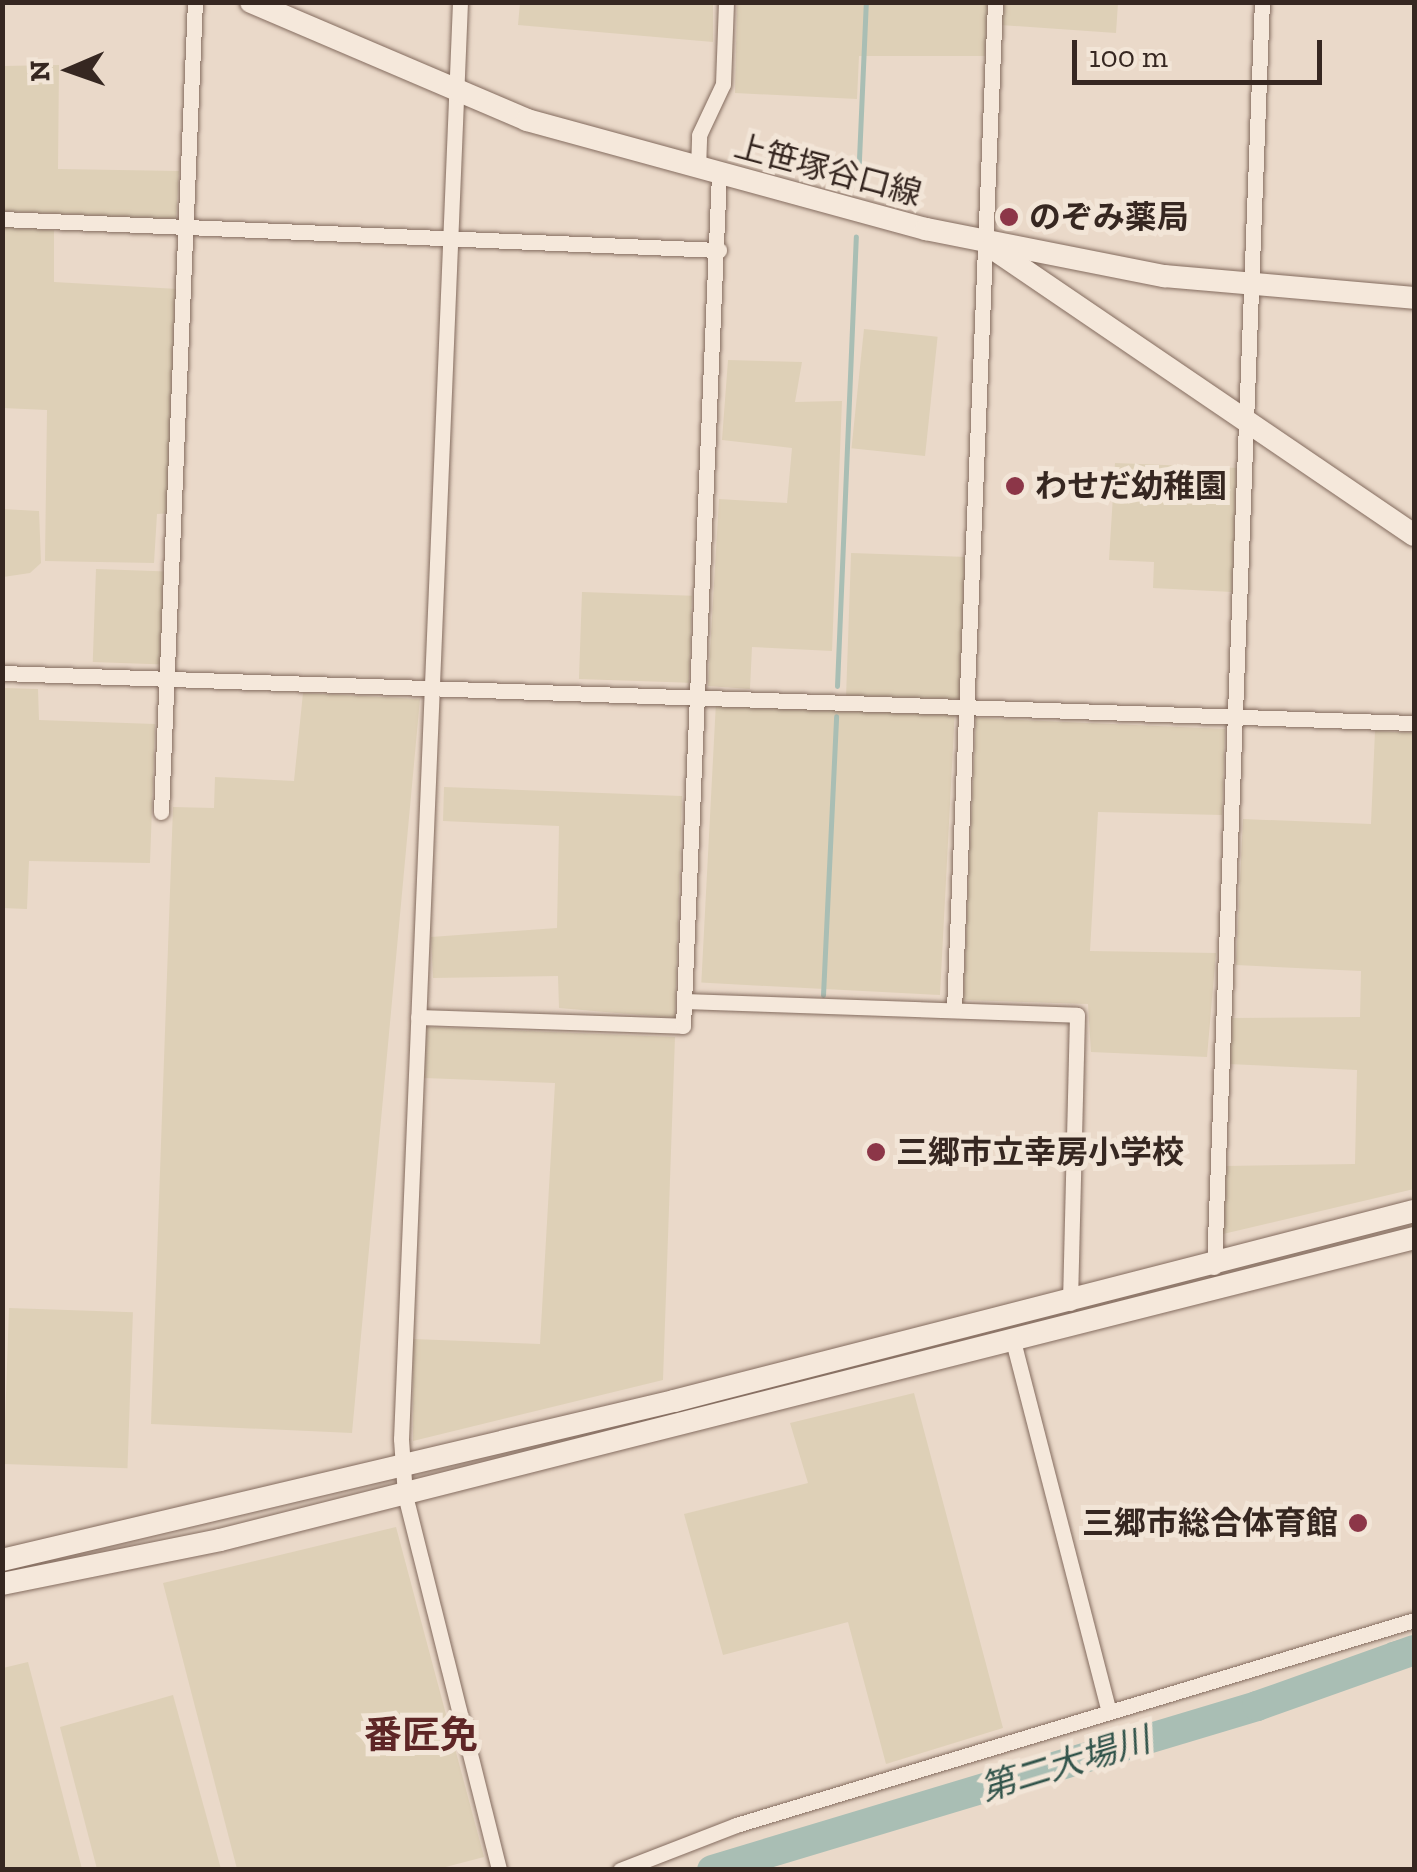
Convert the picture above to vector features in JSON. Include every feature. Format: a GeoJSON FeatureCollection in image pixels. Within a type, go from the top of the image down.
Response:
{"type":"FeatureCollection","features":[{"type":"Feature","properties":{"kind":"street"},"geometry":{"type":"LineString","coordinates":[[162,812],[195,2]]}},
{"type":"Feature","properties":{"kind":"street","name":"上笹塚谷口線"},"geometry":{"type":"LineString","coordinates":[[251,2],[457,92],[708,172],[986,242],[1250,285],[1414,298]]}},
{"type":"Feature","properties":{"kind":"street"},"geometry":{"type":"LineString","coordinates":[[460,2],[402,1467],[405,1495],[499,1870]]}},
{"type":"Feature","properties":{"kind":"street"},"geometry":{"type":"LineString","coordinates":[[418,1016],[683,1026],[719,250],[708,172],[698,135],[723,84],[726,2]]}},
{"type":"Feature","properties":{"kind":"street"},"geometry":{"type":"LineString","coordinates":[[954,1010],[995,2]]}},
{"type":"Feature","properties":{"kind":"street"},"geometry":{"type":"LineString","coordinates":[[1214,1267],[1262,2]]}},
{"type":"Feature","properties":{"kind":"street"},"geometry":{"type":"LineString","coordinates":[[2,219],[719,250]]}},
{"type":"Feature","properties":{"kind":"street"},"geometry":{"type":"LineString","coordinates":[[986,242],[1414,535]]}},
{"type":"Feature","properties":{"kind":"street"},"geometry":{"type":"LineString","coordinates":[[2,673],[168,672],[1414,723]]}},
{"type":"Feature","properties":{"kind":"street"},"geometry":{"type":"LineString","coordinates":[[684,1001],[1077,1015],[1070,1303]]}},
{"type":"Feature","properties":{"kind":"street"},"geometry":{"type":"LineString","coordinates":[[2,1560],[402,1467],[1070,1303],[1408,1212],[1413,1246],[1013,1340],[405,1495],[2,1584]]}},
{"type":"Feature","properties":{"kind":"street"},"geometry":{"type":"LineString","coordinates":[[1013,1340],[1108,1710]]}},
{"type":"Feature","properties":{"kind":"street"},"geometry":{"type":"LineString","coordinates":[[620,1870],[1108,1710],[1414,1620]]}},
{"type":"Feature","properties":{"kind":"shaded area"},"geometry":{"type":"Polygon","coordinates":[[[520,3],[713,3],[713,42],[518,25],[520,3]]]}},
{"type":"Feature","properties":{"kind":"shaded area"},"geometry":{"type":"Polygon","coordinates":[[[737,3],[988,3],[985,56],[859,56],[857,99],[735,93],[737,3]]]}},
{"type":"Feature","properties":{"kind":"shaded area"},"geometry":{"type":"Polygon","coordinates":[[[1001,3],[1118,3],[1116,33],[1000,25],[1001,3]]]}},
{"type":"Feature","properties":{"kind":"shaded area"},"geometry":{"type":"Polygon","coordinates":[[[59,65],[58,169],[179,171],[176,220],[3,211],[2,66],[59,65]]]}},
{"type":"Feature","properties":{"kind":"shaded area"},"geometry":{"type":"Polygon","coordinates":[[[3,226],[54,230],[54,282],[178,289],[172,513],[157,514],[154,563],[45,561],[47,410],[3,408],[3,226]]]}},
{"type":"Feature","properties":{"kind":"shaded area"},"geometry":{"type":"Polygon","coordinates":[[[864,329],[938,337],[925,456],[851,448],[864,329]]]}},
{"type":"Feature","properties":{"kind":"shaded area"},"geometry":{"type":"Polygon","coordinates":[[[728,360],[802,362],[795,402],[842,401],[832,651],[752,647],[750,689],[708,686],[719,499],[787,503],[792,448],[722,440],[728,360]]]}},
{"type":"Feature","properties":{"kind":"shaded area"},"geometry":{"type":"Polygon","coordinates":[[[1115,463],[1238,468],[1232,592],[1153,588],[1154,562],[1109,560],[1115,463]]]}},
{"type":"Feature","properties":{"kind":"shaded area"},"geometry":{"type":"Polygon","coordinates":[[[2,509],[39,511],[41,563],[30,573],[3,577],[2,509]]]}},
{"type":"Feature","properties":{"kind":"shaded area"},"geometry":{"type":"Polygon","coordinates":[[[851,553],[968,557],[963,700],[846,696],[851,553]]]}},
{"type":"Feature","properties":{"kind":"shaded area"},"geometry":{"type":"Polygon","coordinates":[[[96,569],[167,571],[164,664],[93,662],[96,569]]]}},
{"type":"Feature","properties":{"kind":"shaded area"},"geometry":{"type":"Polygon","coordinates":[[[582,592],[692,596],[689,683],[579,679],[582,592]]]}},
{"type":"Feature","properties":{"kind":"shaded area"},"geometry":{"type":"Polygon","coordinates":[[[3,688],[38,689],[39,720],[155,724],[150,863],[29,861],[27,909],[3,908],[3,688]]]}},
{"type":"Feature","properties":{"kind":"shaded area"},"geometry":{"type":"Polygon","coordinates":[[[303,693],[420,699],[352,1433],[151,1424],[173,807],[214,808],[215,777],[294,781],[303,693]]]}},
{"type":"Feature","properties":{"kind":"shaded area"},"geometry":{"type":"Polygon","coordinates":[[[716,702],[955,715],[940,995],[701,983],[716,702]]]}},
{"type":"Feature","properties":{"kind":"shaded area"},"geometry":{"type":"Polygon","coordinates":[[[976,718],[1225,729],[1222,815],[1098,812],[1090,951],[1216,953],[1207,1057],[1091,1052],[1088,1004],[963,1000],[976,718]]]}},
{"type":"Feature","properties":{"kind":"shaded area"},"geometry":{"type":"Polygon","coordinates":[[[1375,731],[1414,733],[1414,1189],[1223,1234],[1226,1166],[1355,1164],[1357,1070],[1229,1064],[1230,1018],[1360,1017],[1361,971],[1236,965],[1243,819],[1371,824],[1375,731]]]}},
{"type":"Feature","properties":{"kind":"shaded area"},"geometry":{"type":"Polygon","coordinates":[[[444,787],[682,796],[675,1018],[559,1008],[558,976],[433,978],[431,937],[557,928],[559,826],[443,821],[444,787]]]}},
{"type":"Feature","properties":{"kind":"shaded area"},"geometry":{"type":"Polygon","coordinates":[[[426,1027],[675,1037],[663,1380],[413,1441],[413,1339],[540,1344],[555,1083],[424,1078],[426,1027]]]}},
{"type":"Feature","properties":{"kind":"shaded area"},"geometry":{"type":"Polygon","coordinates":[[[9,1308],[133,1312],[127,1468],[4,1464],[9,1308]]]}},
{"type":"Feature","properties":{"kind":"shaded area"},"geometry":{"type":"Polygon","coordinates":[[[914,1393],[1003,1728],[886,1764],[848,1622],[723,1655],[684,1514],[808,1483],[790,1423],[914,1393]]]}},
{"type":"Feature","properties":{"kind":"shaded area"},"geometry":{"type":"Polygon","coordinates":[[[396,1527],[484,1857],[438,1869],[237,1869],[163,1583],[396,1527]]]}},
{"type":"Feature","properties":{"kind":"shaded area"},"geometry":{"type":"Polygon","coordinates":[[[1414,1636],[1414,1661],[1379,1671],[1372,1661],[1388,1643],[1414,1636]]]}},
{"type":"Feature","properties":{"kind":"shaded area"},"geometry":{"type":"Polygon","coordinates":[[[28,1662],[82,1869],[3,1869],[3,1668],[28,1662]]]}},
{"type":"Feature","properties":{"kind":"shaded area"},"geometry":{"type":"Polygon","coordinates":[[[173,1695],[221,1869],[97,1869],[60,1727],[173,1695]]]}},
{"type":"Feature","properties":{"kind":"waterway"},"geometry":{"type":"LineString","coordinates":[[858,182],[866,2]]}},
{"type":"Feature","properties":{"kind":"waterway"},"geometry":{"type":"LineString","coordinates":[[837,686],[856,236]]}},
{"type":"Feature","properties":{"kind":"waterway"},"geometry":{"type":"LineString","coordinates":[[823,995],[836,716]]}},
{"type":"Feature","properties":{"kind":"waterway","name":"第二大場川"},"geometry":{"type":"LineString","coordinates":[[712,1870],[1257,1706],[1414,1650]]}},
{"type":"Feature","properties":{"kind":"place","name":"のぞみ薬局"},"geometry":{"type":"Point","coordinates":[1009,217]}},
{"type":"Feature","properties":{"kind":"place","name":"わせだ幼稚園"},"geometry":{"type":"Point","coordinates":[1015,486]}},
{"type":"Feature","properties":{"kind":"place","name":"三郷市立幸房小学校"},"geometry":{"type":"Point","coordinates":[876,1152]}},
{"type":"Feature","properties":{"kind":"place","name":"三郷市総合体育館"},"geometry":{"type":"Point","coordinates":[1358,1523]}},
{"type":"Feature","properties":{"kind":"district","name":"番匠免"},"geometry":{"type":"Point","coordinates":[421,1736]}}]}
